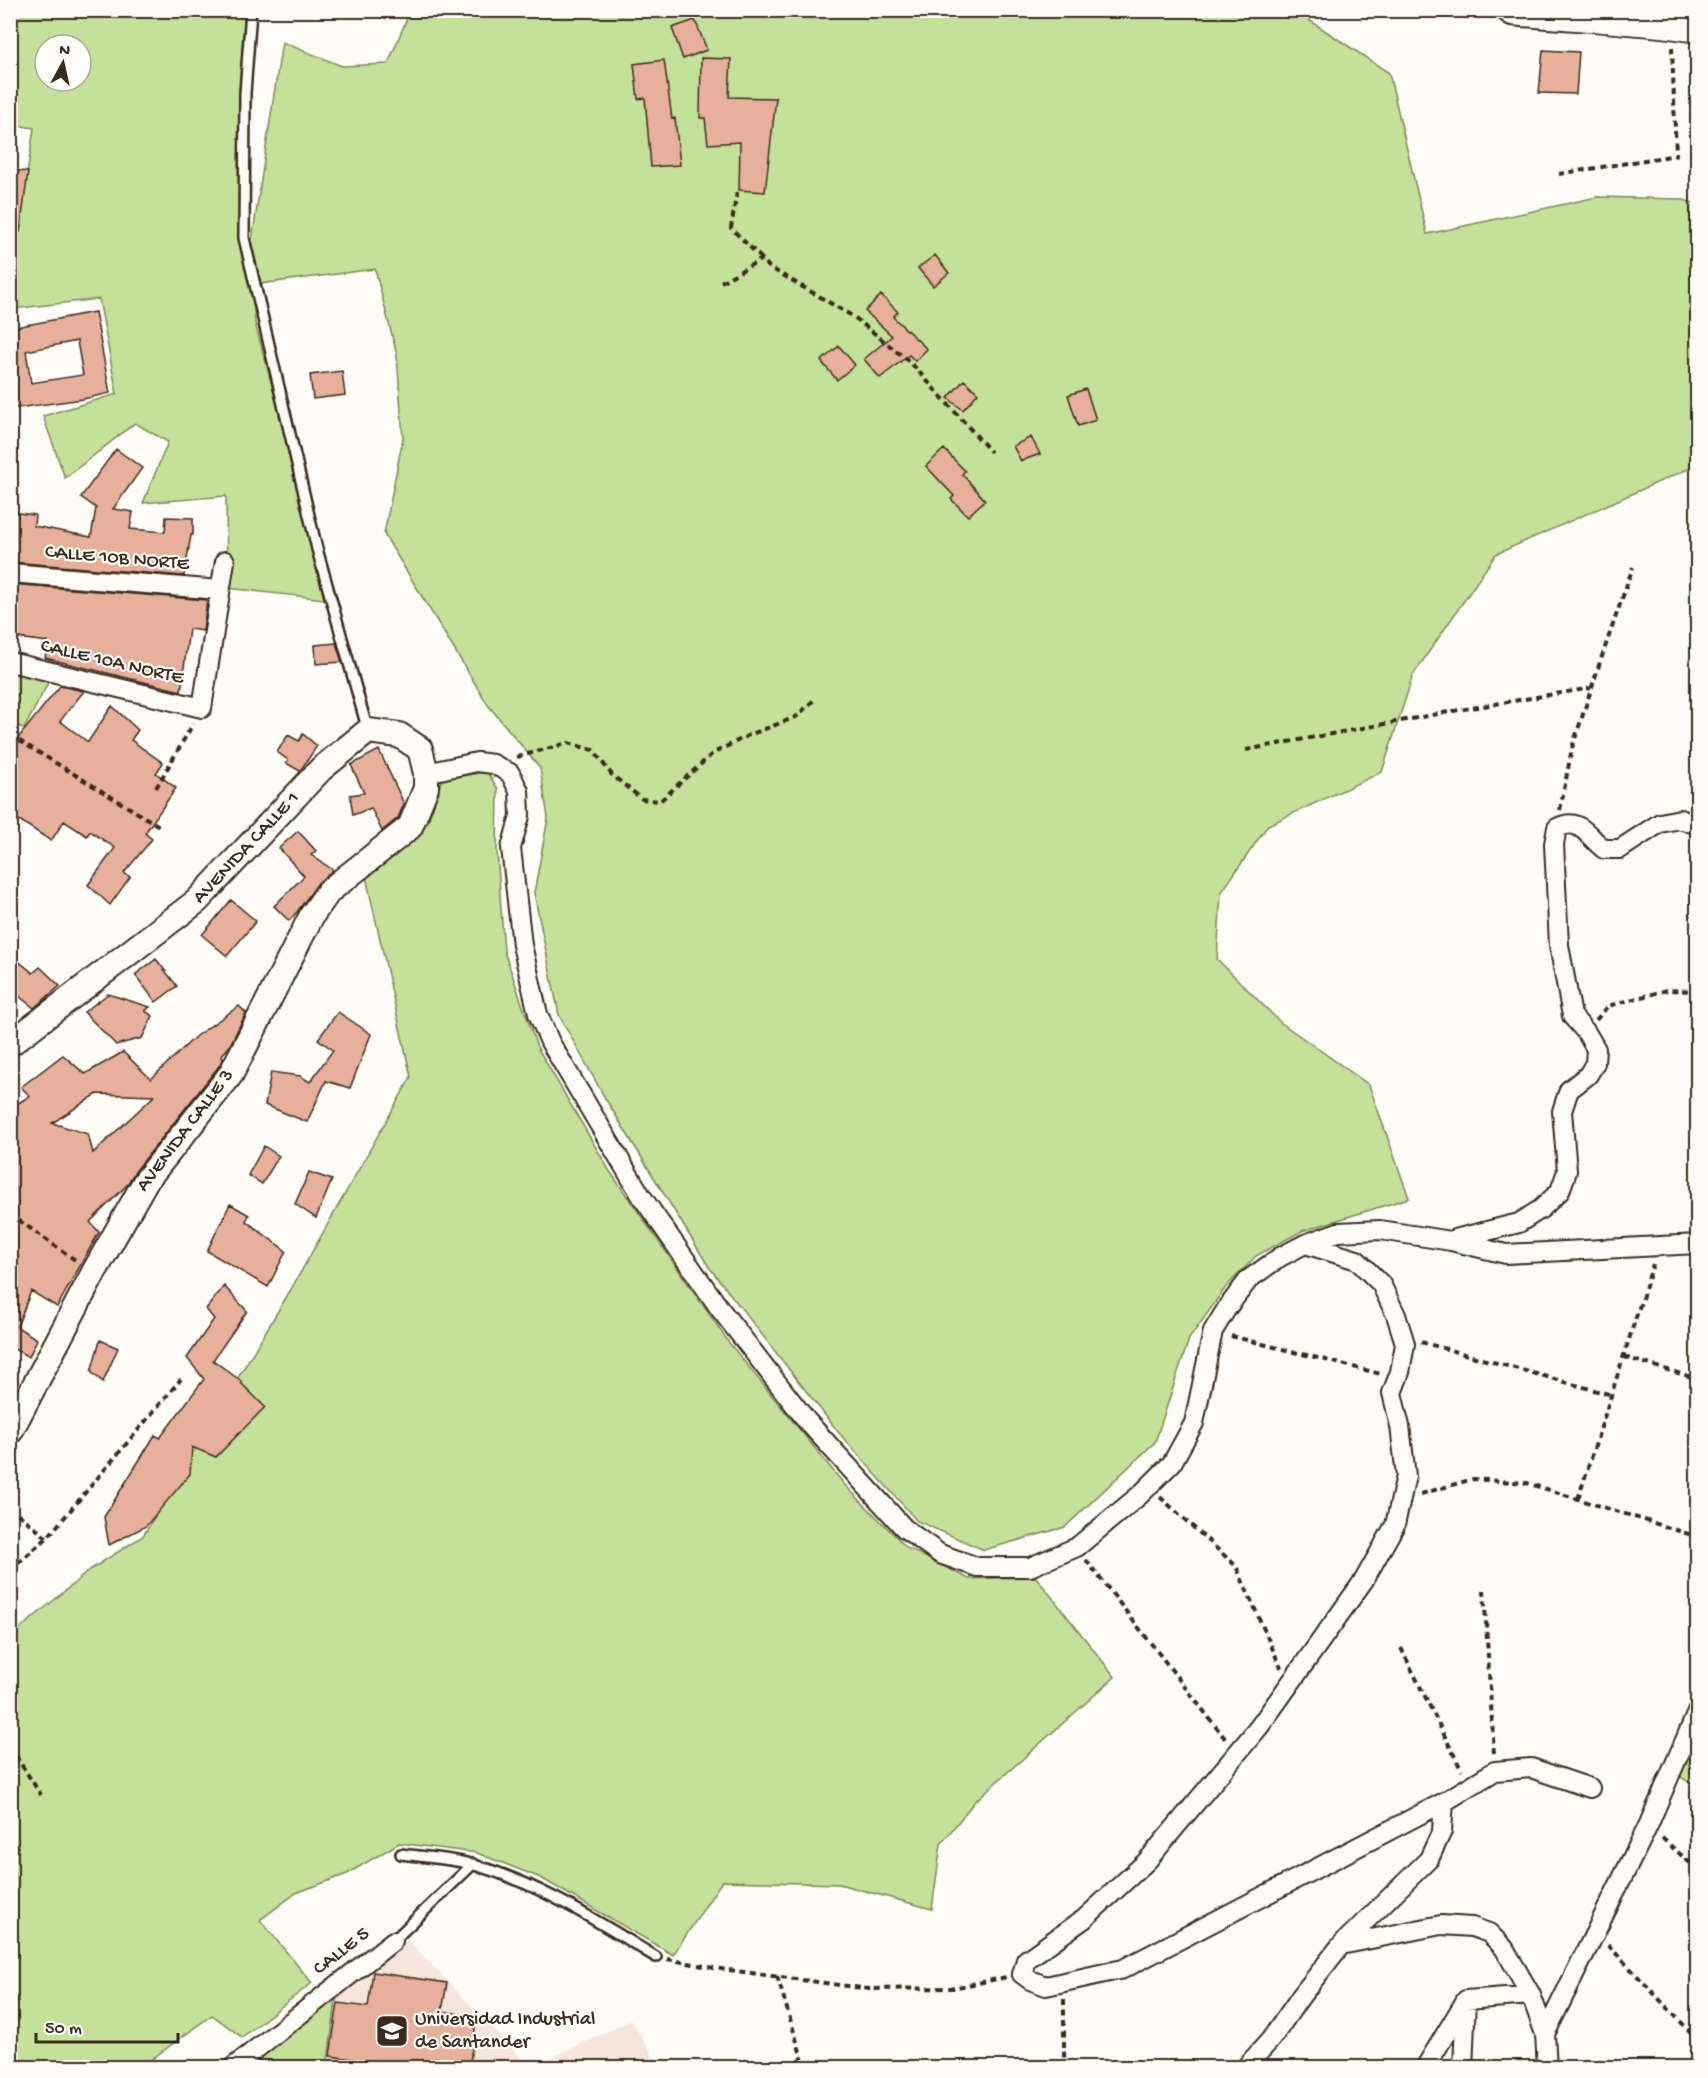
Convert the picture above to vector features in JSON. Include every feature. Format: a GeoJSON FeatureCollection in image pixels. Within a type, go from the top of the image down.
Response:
{"type":"FeatureCollection","features":[{"type":"Feature","properties":{"kind":"street"},"geometry":{"type":"LineString","coordinates":[[1508,10],[1512,13],[1546,16],[1652,22],[1698,30]]}},
{"type":"Feature","properties":{"kind":"street"},"geometry":{"type":"LineString","coordinates":[[202,708],[225,561]]}},
{"type":"Feature","properties":{"kind":"street","name":"CALLE 10B NORTE"},"geometry":{"type":"LineString","coordinates":[[10,573],[220,590]]}},
{"type":"Feature","properties":{"kind":"street","name":"CALLE 10A NORTE"},"geometry":{"type":"LineString","coordinates":[[10,662],[202,708]]}},
{"type":"Feature","properties":{"kind":"street"},"geometry":{"type":"LineString","coordinates":[[368,731],[399,735],[420,749],[426,773],[477,762],[493,764],[510,773],[519,791],[520,816],[511,848],[522,945],[538,1014],[550,1042],[642,1197],[720,1309],[807,1420],[896,1520],[940,1554],[977,1567],[1030,1567],[1077,1547],[1148,1487],[1172,1463],[1194,1423],[1213,1331],[1227,1308],[1249,1279],[1280,1257],[1305,1244],[1338,1232],[1380,1230],[1451,1241],[1506,1254],[1698,1244]]}},
{"type":"Feature","properties":{"kind":"street","name":"AVENIDA CALLE 1"},"geometry":{"type":"LineString","coordinates":[[10,1044],[197,901],[321,769],[368,731]]}},
{"type":"Feature","properties":{"kind":"street","name":"AVENIDA CALLE 3"},"geometry":{"type":"LineString","coordinates":[[10,1432],[94,1272],[145,1182],[231,1074],[312,915],[329,891],[410,827],[426,788],[426,773]]}},
{"type":"Feature","properties":{"kind":"street"},"geometry":{"type":"LineString","coordinates":[[1451,1241],[1519,1222],[1541,1209],[1560,1191],[1567,1171],[1562,1111],[1569,1090],[1588,1075],[1595,1062],[1596,1049],[1586,1032],[1572,1016],[1559,945],[1554,865],[1557,828],[1567,823],[1580,826],[1604,849],[1620,849],[1660,823],[1680,819],[1698,825]]}},
{"type":"Feature","properties":{"kind":"street"},"geometry":{"type":"LineString","coordinates":[[1305,1244],[1357,1260],[1381,1284],[1396,1315],[1405,1344],[1392,1394],[1400,1426],[1406,1476],[1395,1525],[1364,1580],[1259,1727],[1147,1861],[1083,1918],[1026,1960],[1022,1974],[1046,1986],[1124,1969],[1444,1802],[1495,1771],[1531,1768],[1590,1788]]}},
{"type":"Feature","properties":{"kind":"street"},"geometry":{"type":"LineString","coordinates":[[1545,2034],[1648,1826],[1698,1710]]}},
{"type":"Feature","properties":{"kind":"street"},"geometry":{"type":"LineString","coordinates":[[1245,2067],[1272,2038],[1341,1945],[1429,1859],[1442,1831],[1444,1802]]}},
{"type":"Feature","properties":{"kind":"street"},"geometry":{"type":"LineString","coordinates":[[1341,1945],[1441,1925],[1472,1927],[1488,1933],[1504,1948],[1531,1995],[1545,2034],[1546,2067]]}},
{"type":"Feature","properties":{"kind":"street","name":"CALLE 5"},"geometry":{"type":"LineString","coordinates":[[232,2067],[393,1941]]}},
{"type":"Feature","properties":{"kind":"street"},"geometry":{"type":"LineString","coordinates":[[1466,2000],[1531,1995]]}},
{"type":"Feature","properties":{"kind":"street"},"geometry":{"type":"LineString","coordinates":[[1425,2067],[1466,2000]]}},
{"type":"Feature","properties":{"kind":"street"},"geometry":{"type":"LineString","coordinates":[[1463,2067],[1466,2000]]}},
{"type":"Feature","properties":{"kind":"lane"},"geometry":{"type":"LineString","coordinates":[[251,10],[245,93],[244,238],[317,549],[368,731]]}},
{"type":"Feature","properties":{"kind":"lane"},"geometry":{"type":"LineString","coordinates":[[400,1854],[472,1864],[510,1877],[577,1909],[656,1956]]}},
{"type":"Feature","properties":{"kind":"lane","name":"CALLE 5"},"geometry":{"type":"LineString","coordinates":[[393,1941],[472,1864]]}},
{"type":"Feature","properties":{"kind":"path"},"geometry":{"type":"LineString","coordinates":[[1559,174],[1676,154],[1672,26]]}},
{"type":"Feature","properties":{"kind":"path"},"geometry":{"type":"LineString","coordinates":[[737,192],[730,228],[769,267],[854,317],[911,363],[991,452]]}},
{"type":"Feature","properties":{"kind":"path"},"geometry":{"type":"LineString","coordinates":[[721,282],[762,259]]}},
{"type":"Feature","properties":{"kind":"path"},"geometry":{"type":"LineString","coordinates":[[1557,828],[1572,748],[1634,567]]}},
{"type":"Feature","properties":{"kind":"path"},"geometry":{"type":"LineString","coordinates":[[1246,750],[1591,688]]}},
{"type":"Feature","properties":{"kind":"path"},"geometry":{"type":"LineString","coordinates":[[493,764],[568,743],[593,750],[612,775],[642,799],[660,801],[712,754],[749,735],[796,717],[815,699]]}},
{"type":"Feature","properties":{"kind":"path"},"geometry":{"type":"LineString","coordinates":[[156,788],[202,708]]}},
{"type":"Feature","properties":{"kind":"path"},"geometry":{"type":"LineString","coordinates":[[10,735],[159,826]]}},
{"type":"Feature","properties":{"kind":"path"},"geometry":{"type":"LineString","coordinates":[[1586,1032],[1608,1006],[1668,990],[1698,991]]}},
{"type":"Feature","properties":{"kind":"path"},"geometry":{"type":"LineString","coordinates":[[10,1214],[70,1257]]}},
{"type":"Feature","properties":{"kind":"path"},"geometry":{"type":"LineString","coordinates":[[1578,1499],[1659,1246]]}},
{"type":"Feature","properties":{"kind":"path"},"geometry":{"type":"LineString","coordinates":[[1213,1331],[1398,1378]]}},
{"type":"Feature","properties":{"kind":"path"},"geometry":{"type":"LineString","coordinates":[[1403,1337],[1612,1395]]}},
{"type":"Feature","properties":{"kind":"path"},"geometry":{"type":"LineString","coordinates":[[1624,1357],[1698,1379]]}},
{"type":"Feature","properties":{"kind":"path"},"geometry":{"type":"LineString","coordinates":[[10,1570],[47,1538],[181,1379]]}},
{"type":"Feature","properties":{"kind":"path"},"geometry":{"type":"LineString","coordinates":[[1397,1516],[1424,1492],[1473,1479],[1527,1483],[1698,1537]]}},
{"type":"Feature","properties":{"kind":"path"},"geometry":{"type":"LineString","coordinates":[[1148,1487],[1236,1566],[1288,1685]]}},
{"type":"Feature","properties":{"kind":"path"},"geometry":{"type":"LineString","coordinates":[[10,1507],[47,1538]]}},
{"type":"Feature","properties":{"kind":"path"},"geometry":{"type":"LineString","coordinates":[[1077,1547],[1236,1754]]}},
{"type":"Feature","properties":{"kind":"path"},"geometry":{"type":"LineString","coordinates":[[1484,1590],[1495,1771]]}},
{"type":"Feature","properties":{"kind":"path"},"geometry":{"type":"LineString","coordinates":[[1401,1648],[1470,1787]]}},
{"type":"Feature","properties":{"kind":"path"},"geometry":{"type":"LineString","coordinates":[[10,1748],[41,1795]]}},
{"type":"Feature","properties":{"kind":"path"},"geometry":{"type":"LineString","coordinates":[[1648,1826],[1698,1870]]}},
{"type":"Feature","properties":{"kind":"path"},"geometry":{"type":"LineString","coordinates":[[1596,1931],[1698,2040]]}},
{"type":"Feature","properties":{"kind":"path"},"geometry":{"type":"LineString","coordinates":[[656,1956],[714,1968],[869,1989],[953,1988],[1022,1974]]}},
{"type":"Feature","properties":{"kind":"path"},"geometry":{"type":"LineString","coordinates":[[777,1976],[805,2067]]}},
{"type":"Feature","properties":{"kind":"path"},"geometry":{"type":"LineString","coordinates":[[1064,1983],[1066,2067]]}},
{"type":"Feature","properties":{"kind":"shaded area","name":"Universidad Industrial de Santander"},"geometry":{"type":"Polygon","coordinates":[[[408,1940],[530,2067],[240,2068],[408,1940]]]}},
{"type":"Feature","properties":{"kind":"shaded area","name":"Universidad Industrial de Santander"},"geometry":{"type":"Polygon","coordinates":[[[631,2020],[660,2067],[533,2067],[631,2020]]]}},
{"type":"Feature","properties":{"kind":"green space"},"geometry":{"type":"Polygon","coordinates":[[[1294,10],[1389,73],[1427,234],[1597,197],[1680,199],[1697,204],[1697,465],[1496,554],[1413,675],[1382,772],[1268,825],[1221,893],[1217,959],[1280,1022],[1369,1085],[1409,1198],[1302,1231],[1256,1256],[1226,1287],[1189,1339],[1155,1442],[1065,1527],[984,1550],[917,1521],[839,1433],[709,1267],[605,1098],[559,1015],[534,893],[548,818],[540,768],[488,705],[384,534],[403,438],[397,355],[375,269],[252,285],[255,323],[291,455],[324,599],[227,588],[226,496],[143,503],[168,442],[135,423],[65,478],[43,416],[117,394],[99,299],[11,309],[11,282],[34,128],[11,124],[11,11],[249,11],[246,220],[250,253],[282,42],[342,66],[388,64],[410,11],[1294,10]]]}},
{"type":"Feature","properties":{"kind":"green space"},"geometry":{"type":"Polygon","coordinates":[[[13,664],[52,675],[24,729],[11,722],[10,675],[13,664]]]}},
{"type":"Feature","properties":{"kind":"green space"},"geometry":{"type":"Polygon","coordinates":[[[487,772],[498,789],[497,851],[504,951],[537,1047],[609,1170],[730,1344],[844,1484],[907,1548],[969,1579],[1036,1577],[1115,1677],[974,1802],[941,1844],[932,1909],[839,1884],[722,1881],[673,1955],[541,1878],[477,1853],[399,1843],[347,1874],[296,1893],[260,1920],[312,1983],[242,2037],[212,2015],[141,2067],[11,2068],[10,1637],[91,1569],[143,1536],[290,1291],[411,1077],[366,877],[428,822],[442,779],[487,772]]]}},
{"type":"Feature","properties":{"kind":"green space"},"geometry":{"type":"Polygon","coordinates":[[[1697,1731],[1697,1788],[1677,1774],[1697,1731]]]}},
{"type":"Feature","properties":{"kind":"green space"},"geometry":{"type":"Polygon","coordinates":[[[337,1994],[327,2067],[240,2067],[337,1994]]]}},
{"type":"Feature","properties":{"kind":"building"},"geometry":{"type":"Polygon","coordinates":[[[695,20],[707,50],[683,59],[672,28],[695,20]]]}},
{"type":"Feature","properties":{"kind":"building"},"geometry":{"type":"Polygon","coordinates":[[[1543,50],[1579,52],[1576,94],[1539,93],[1543,50]]]}},
{"type":"Feature","properties":{"kind":"building"},"geometry":{"type":"Polygon","coordinates":[[[701,58],[731,59],[729,97],[776,98],[765,192],[739,190],[740,142],[708,144],[705,118],[700,118],[701,58]]]}},
{"type":"Feature","properties":{"kind":"building"},"geometry":{"type":"Polygon","coordinates":[[[664,60],[672,119],[675,118],[680,165],[651,167],[645,98],[638,99],[634,64],[664,60]]]}},
{"type":"Feature","properties":{"kind":"building"},"geometry":{"type":"Polygon","coordinates":[[[10,170],[28,172],[20,232],[10,232],[10,170]]]}},
{"type":"Feature","properties":{"kind":"building"},"geometry":{"type":"Polygon","coordinates":[[[935,255],[949,273],[933,286],[918,268],[935,255]]]}},
{"type":"Feature","properties":{"kind":"building"},"geometry":{"type":"Polygon","coordinates":[[[881,295],[898,312],[893,317],[927,349],[915,361],[909,355],[880,378],[864,359],[892,336],[865,311],[881,295]]]}},
{"type":"Feature","properties":{"kind":"building"},"geometry":{"type":"Polygon","coordinates":[[[95,312],[110,393],[10,409],[10,328],[95,312]],[[77,341],[26,351],[31,383],[83,375],[77,341]]]}},
{"type":"Feature","properties":{"kind":"building"},"geometry":{"type":"Polygon","coordinates":[[[839,346],[855,365],[837,380],[821,361],[839,346]]]}},
{"type":"Feature","properties":{"kind":"building"},"geometry":{"type":"Polygon","coordinates":[[[342,371],[345,395],[313,399],[310,375],[342,371]]]}},
{"type":"Feature","properties":{"kind":"building"},"geometry":{"type":"Polygon","coordinates":[[[964,380],[978,393],[963,410],[948,398],[964,380]]]}},
{"type":"Feature","properties":{"kind":"building"},"geometry":{"type":"Polygon","coordinates":[[[1086,389],[1096,420],[1078,426],[1068,395],[1086,389]]]}},
{"type":"Feature","properties":{"kind":"building"},"geometry":{"type":"Polygon","coordinates":[[[1031,437],[1040,454],[1021,461],[1013,446],[1031,437]]]}},
{"type":"Feature","properties":{"kind":"building"},"geometry":{"type":"Polygon","coordinates":[[[116,449],[142,468],[113,509],[133,512],[130,529],[165,532],[166,517],[193,518],[193,535],[191,535],[184,576],[10,562],[10,512],[35,515],[34,526],[91,537],[96,508],[81,497],[116,449]]]}},
{"type":"Feature","properties":{"kind":"building"},"geometry":{"type":"Polygon","coordinates":[[[944,449],[965,471],[962,474],[985,500],[968,516],[951,499],[954,496],[926,466],[944,449]]]}},
{"type":"Feature","properties":{"kind":"building"},"geometry":{"type":"Polygon","coordinates":[[[10,584],[207,600],[203,631],[189,629],[181,691],[45,658],[48,642],[10,637],[10,584]]]}},
{"type":"Feature","properties":{"kind":"building"},"geometry":{"type":"Polygon","coordinates":[[[336,643],[342,662],[316,664],[315,645],[336,643]]]}},
{"type":"Feature","properties":{"kind":"building"},"geometry":{"type":"Polygon","coordinates":[[[60,686],[84,691],[60,721],[88,742],[112,706],[138,730],[131,740],[163,763],[156,773],[176,788],[145,833],[152,839],[124,873],[130,877],[110,905],[88,885],[115,848],[90,831],[87,836],[64,821],[51,841],[10,814],[10,748],[60,686]]]}},
{"type":"Feature","properties":{"kind":"building"},"geometry":{"type":"Polygon","coordinates":[[[303,734],[317,746],[300,771],[286,763],[288,760],[277,752],[288,735],[299,741],[303,734]]]}},
{"type":"Feature","properties":{"kind":"building"},"geometry":{"type":"Polygon","coordinates":[[[379,750],[404,804],[398,818],[382,831],[371,808],[353,815],[350,795],[364,793],[351,765],[379,750]]]}},
{"type":"Feature","properties":{"kind":"building"},"geometry":{"type":"Polygon","coordinates":[[[298,831],[316,851],[311,855],[333,870],[318,883],[289,921],[274,906],[304,876],[279,848],[298,831]]]}},
{"type":"Feature","properties":{"kind":"building"},"geometry":{"type":"Polygon","coordinates":[[[231,900],[256,921],[227,956],[202,935],[231,900]]]}},
{"type":"Feature","properties":{"kind":"building"},"geometry":{"type":"Polygon","coordinates":[[[10,954],[33,973],[40,967],[60,986],[34,1008],[10,989],[10,954]]]}},
{"type":"Feature","properties":{"kind":"building"},"geometry":{"type":"Polygon","coordinates":[[[156,959],[177,986],[156,1002],[135,975],[156,959]]]}},
{"type":"Feature","properties":{"kind":"building"},"geometry":{"type":"Polygon","coordinates":[[[108,994],[150,1007],[145,1011],[153,1016],[142,1038],[116,1045],[84,1012],[108,994]]]}},
{"type":"Feature","properties":{"kind":"building"},"geometry":{"type":"Polygon","coordinates":[[[239,1006],[246,1013],[229,1047],[221,1056],[223,1058],[219,1066],[134,1173],[127,1185],[90,1222],[99,1232],[57,1307],[31,1291],[17,1327],[37,1339],[29,1357],[10,1347],[10,1108],[30,1096],[21,1087],[63,1055],[85,1074],[123,1052],[151,1079],[196,1036],[239,1006]],[[97,1094],[52,1123],[88,1134],[93,1153],[154,1096],[97,1094]]]}},
{"type":"Feature","properties":{"kind":"building"},"geometry":{"type":"Polygon","coordinates":[[[338,1012],[371,1034],[350,1088],[326,1081],[307,1122],[265,1105],[271,1072],[300,1076],[310,1082],[333,1050],[318,1039],[338,1012]]]}},
{"type":"Feature","properties":{"kind":"building"},"geometry":{"type":"Polygon","coordinates":[[[264,1146],[279,1156],[262,1184],[248,1175],[264,1146]]]}},
{"type":"Feature","properties":{"kind":"building"},"geometry":{"type":"Polygon","coordinates":[[[309,1172],[332,1180],[316,1218],[295,1204],[309,1172]]]}},
{"type":"Feature","properties":{"kind":"building"},"geometry":{"type":"Polygon","coordinates":[[[230,1204],[249,1215],[246,1221],[286,1251],[268,1287],[207,1251],[230,1204]]]}},
{"type":"Feature","properties":{"kind":"building"},"geometry":{"type":"Polygon","coordinates":[[[224,1286],[247,1311],[213,1360],[241,1381],[265,1407],[216,1457],[192,1447],[190,1474],[146,1526],[109,1545],[104,1517],[155,1435],[160,1438],[204,1379],[187,1358],[214,1319],[206,1309],[224,1286]]]}},
{"type":"Feature","properties":{"kind":"building"},"geometry":{"type":"Polygon","coordinates":[[[100,1340],[118,1348],[103,1382],[91,1372],[100,1340]]]}},
{"type":"Feature","properties":{"kind":"building"},"geometry":{"type":"Polygon","coordinates":[[[373,1972],[447,1983],[442,2011],[477,2017],[469,2067],[411,2067],[330,2056],[338,2003],[368,2007],[373,1972]]]}},
{"type":"Feature","properties":{"kind":"place","name":"Universidad Industrial de Santander"},"geometry":{"type":"Point","coordinates":[392,2031]}}]}
